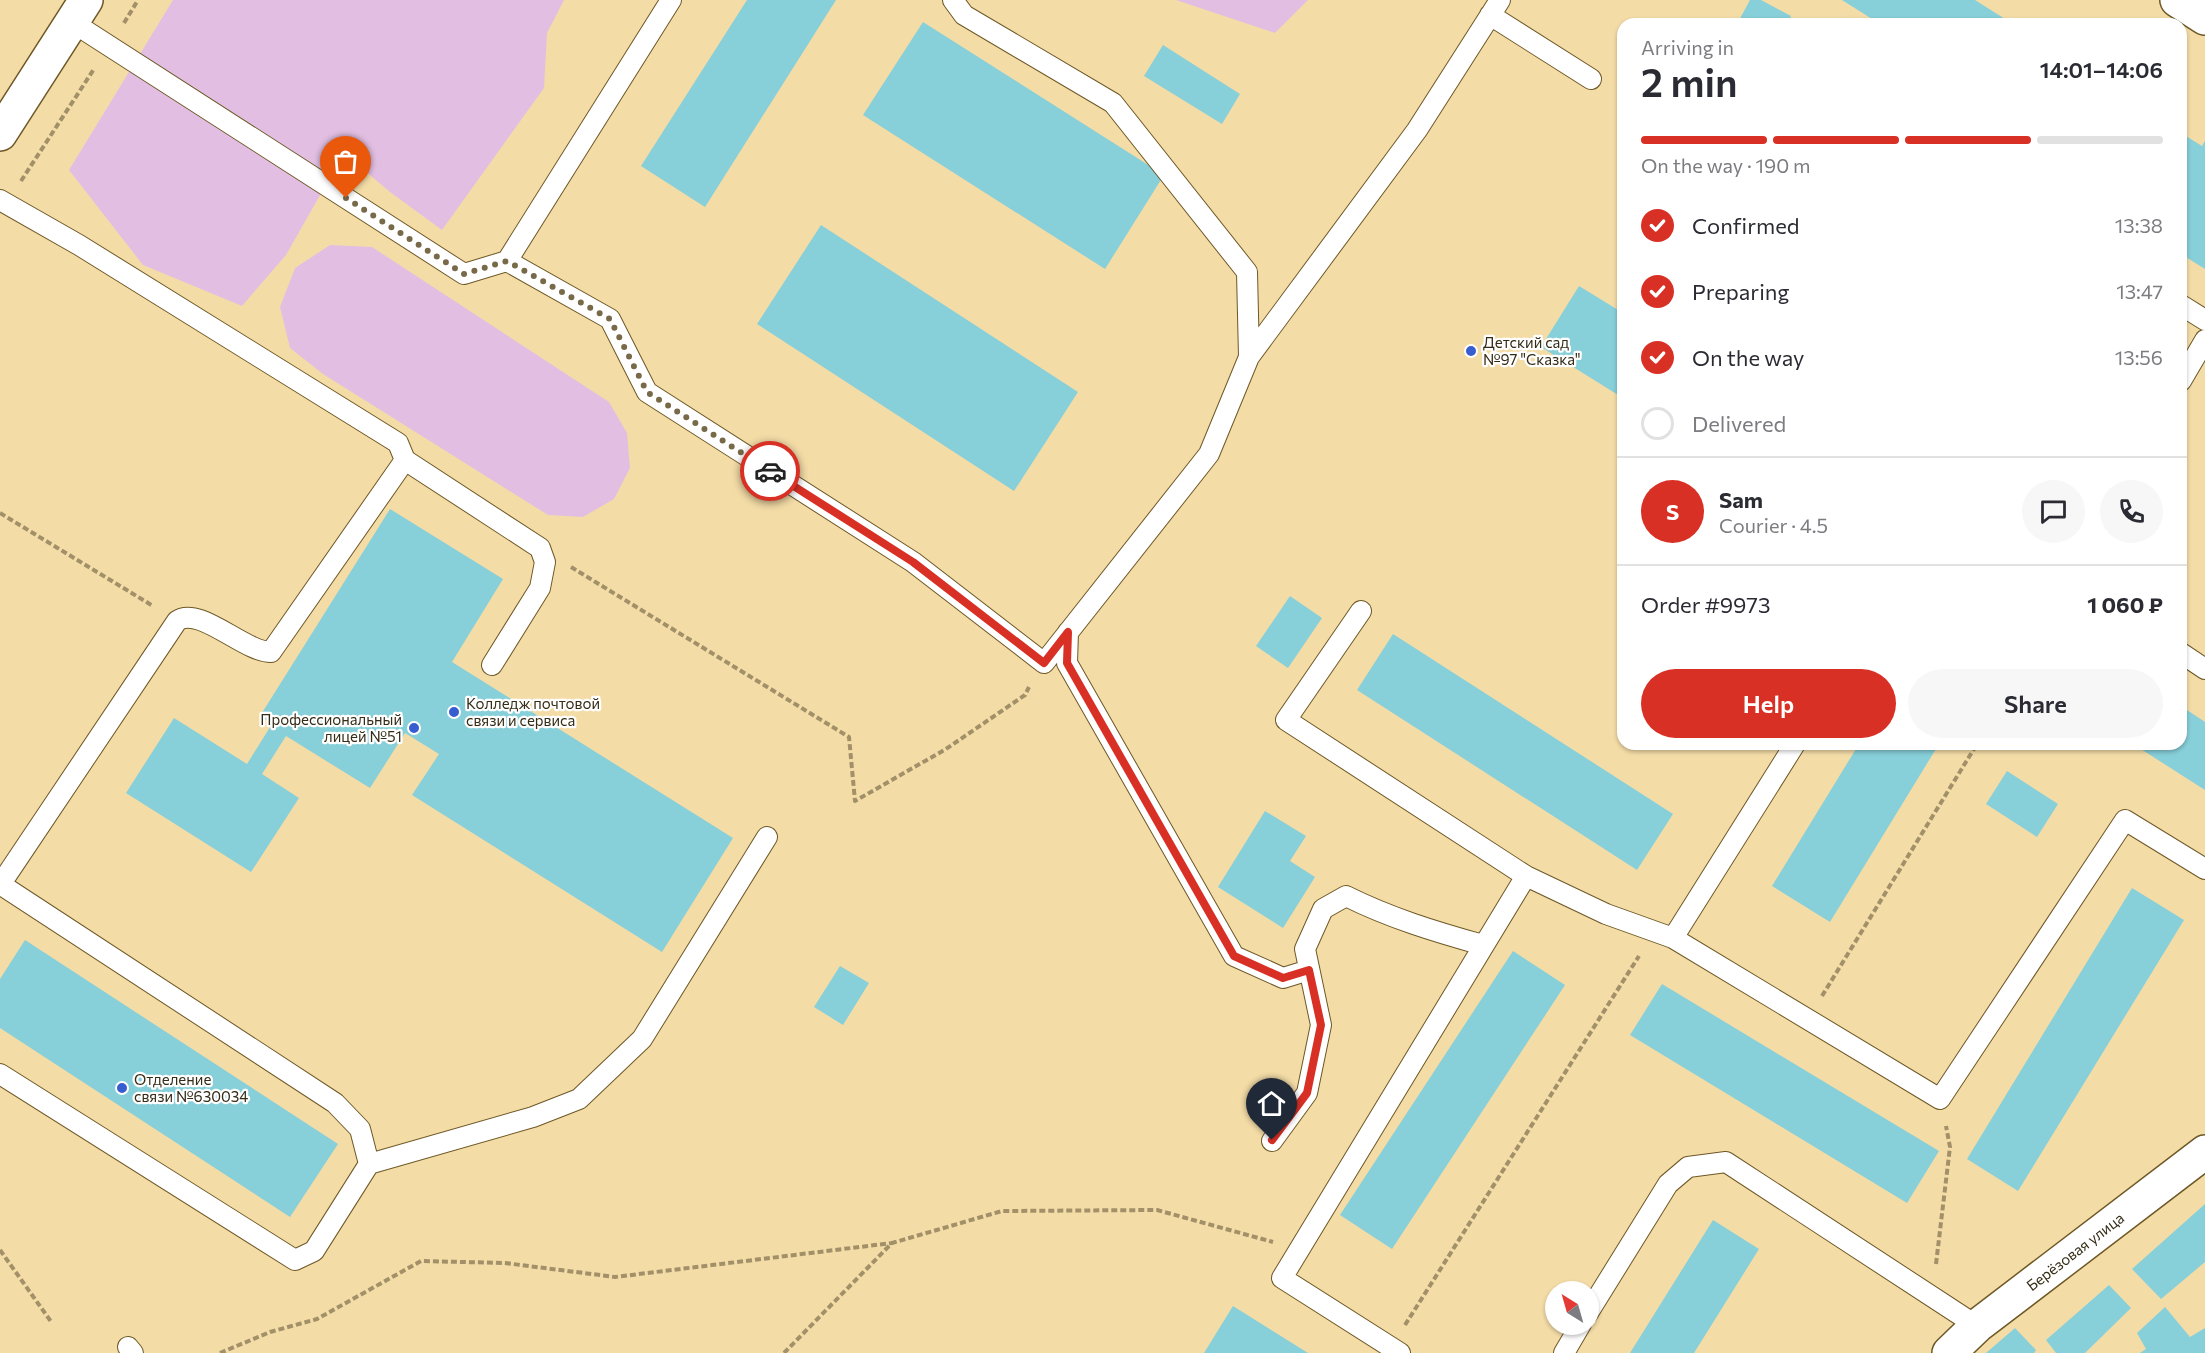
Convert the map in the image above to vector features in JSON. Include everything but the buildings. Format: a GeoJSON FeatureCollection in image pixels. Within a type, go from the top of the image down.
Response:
{"type":"FeatureCollection","features":[{"type":"Feature","properties":{"kind":"street"},"geometry":{"type":"LineString","coordinates":[[2176,0],[2205,18]]}},
{"type":"Feature","properties":{"kind":"street"},"geometry":{"type":"LineString","coordinates":[[3,122],[79,11]]}},
{"type":"Feature","properties":{"kind":"street","name":"Берёзовая улица"},"geometry":{"type":"LineString","coordinates":[[1949,1353],[1977,1326],[2205,1152]]}},
{"type":"Feature","properties":{"kind":"lane"},"geometry":{"type":"LineString","coordinates":[[79,11],[109,46],[464,274],[507,261],[671,0]]}},
{"type":"Feature","properties":{"kind":"lane"},"geometry":{"type":"LineString","coordinates":[[953,0],[964,15],[1113,103],[1247,272],[1249,357]]}},
{"type":"Feature","properties":{"kind":"lane"},"geometry":{"type":"LineString","coordinates":[[507,261],[610,319],[647,392],[913,562],[1044,663],[1209,454],[1249,357],[1417,130],[1495,8],[1591,79]]}},
{"type":"Feature","properties":{"kind":"lane"},"geometry":{"type":"LineString","coordinates":[[3,202],[79,245],[398,443],[405,460],[540,548],[546,562],[540,588],[492,665]]}},
{"type":"Feature","properties":{"kind":"lane"},"geometry":{"type":"LineString","coordinates":[[2187,309],[2205,320]]}},
{"type":"Feature","properties":{"kind":"lane"},"geometry":{"type":"LineString","coordinates":[[2187,371],[2205,340]]}},
{"type":"Feature","properties":{"kind":"lane"},"geometry":{"type":"LineString","coordinates":[[369,1164],[360,1129],[335,1103],[0,884],[177,621],[181,618],[201,619],[259,652],[271,652],[405,460]]}},
{"type":"Feature","properties":{"kind":"lane"},"geometry":{"type":"LineString","coordinates":[[1361,611],[1286,720],[1526,876],[1606,914],[1673,938],[1940,1099],[2125,820],[2205,869]]}},
{"type":"Feature","properties":{"kind":"lane"},"geometry":{"type":"LineString","coordinates":[[1068,632],[1067,663],[1234,956],[1283,978],[1309,970]]}},
{"type":"Feature","properties":{"kind":"lane"},"geometry":{"type":"LineString","coordinates":[[2187,657],[2205,669]]}},
{"type":"Feature","properties":{"kind":"lane"},"geometry":{"type":"LineString","coordinates":[[1673,938],[1791,750]]}},
{"type":"Feature","properties":{"kind":"lane"},"geometry":{"type":"LineString","coordinates":[[0,1074],[295,1260],[314,1251],[369,1164],[532,1117],[579,1099],[642,1039],[767,837]]}},
{"type":"Feature","properties":{"kind":"lane"},"geometry":{"type":"LineString","coordinates":[[1395,1350],[1282,1278],[1526,876]]}},
{"type":"Feature","properties":{"kind":"lane"},"geometry":{"type":"LineString","coordinates":[[1272,1140],[1307,1093],[1321,1025],[1305,949],[1323,909],[1346,896],[1432,931],[1483,945]]}},
{"type":"Feature","properties":{"kind":"lane"},"geometry":{"type":"LineString","coordinates":[[1599,1295],[1668,1184],[1688,1167],[1726,1162],[1977,1326]]}},
{"type":"Feature","properties":{"kind":"lane"},"geometry":{"type":"LineString","coordinates":[[1564,1353],[1575,1335]]}},
{"type":"Feature","properties":{"kind":"path"},"geometry":{"type":"LineString","coordinates":[[3,202],[138,0]]}},
{"type":"Feature","properties":{"kind":"path"},"geometry":{"type":"LineString","coordinates":[[0,513],[177,621]]}},
{"type":"Feature","properties":{"kind":"path"},"geometry":{"type":"LineString","coordinates":[[540,548],[849,737],[855,801],[946,749],[1024,695],[1044,663]]}},
{"type":"Feature","properties":{"kind":"path"},"geometry":{"type":"LineString","coordinates":[[1808,1019],[1973,750]]}},
{"type":"Feature","properties":{"kind":"path"},"geometry":{"type":"LineString","coordinates":[[1395,1350],[1655,930]]}},
{"type":"Feature","properties":{"kind":"path"},"geometry":{"type":"LineString","coordinates":[[1931,1296],[1950,1147],[1940,1099]]}},
{"type":"Feature","properties":{"kind":"path"},"geometry":{"type":"LineString","coordinates":[[220,1353],[227,1348],[270,1332],[317,1319],[421,1260],[505,1263],[615,1277],[892,1243],[1002,1211],[1157,1210],[1300,1249]]}},
{"type":"Feature","properties":{"kind":"path"},"geometry":{"type":"LineString","coordinates":[[784,1353],[892,1243]]}},
{"type":"Feature","properties":{"kind":"path"},"geometry":{"type":"LineString","coordinates":[[0,1250],[52,1323]]}},
{"type":"Feature","properties":{"kind":"shaded area"},"geometry":{"type":"Polygon","coordinates":[[[173,0],[564,0],[547,33],[544,88],[442,230],[390,192],[344,153],[286,255],[242,306],[143,265],[69,170],[173,0]]]}},
{"type":"Feature","properties":{"kind":"shaded area"},"geometry":{"type":"Polygon","coordinates":[[[1176,0],[1308,0],[1275,33],[1176,0]]]}},
{"type":"Feature","properties":{"kind":"shaded area"},"geometry":{"type":"Polygon","coordinates":[[[330,245],[372,247],[609,402],[627,433],[630,468],[614,499],[583,517],[548,515],[323,374],[290,348],[280,307],[295,268],[330,245]]]}},
{"type":"Feature","properties":{"kind":"way so far"},"geometry":{"type":"LineString","coordinates":[[346,198],[464,274],[507,261],[610,319],[647,392],[770,471]]}},
{"type":"Feature","properties":{"kind":"place","name":"Детский сад №97 \"Сказка\""},"geometry":{"type":"Point","coordinates":[1471,351]}},
{"type":"Feature","properties":{"kind":"place","name":"Колледж почтовой связи и сервиса"},"geometry":{"type":"Point","coordinates":[454,712]}},
{"type":"Feature","properties":{"kind":"place","name":"Профессиональный лицей №51"},"geometry":{"type":"Point","coordinates":[414,728]}},
{"type":"Feature","properties":{"kind":"place","name":"Отделение связи №630034"},"geometry":{"type":"Point","coordinates":[122,1088]}},
{"type":"Feature","properties":{"kind":"route"},"geometry":{"type":"LineString","coordinates":[[770,471],[913,562],[1044,663],[1068,632],[1067,663],[1234,956],[1283,978],[1309,970],[1321,1025],[1307,1093],[1272,1140]]}}]}
